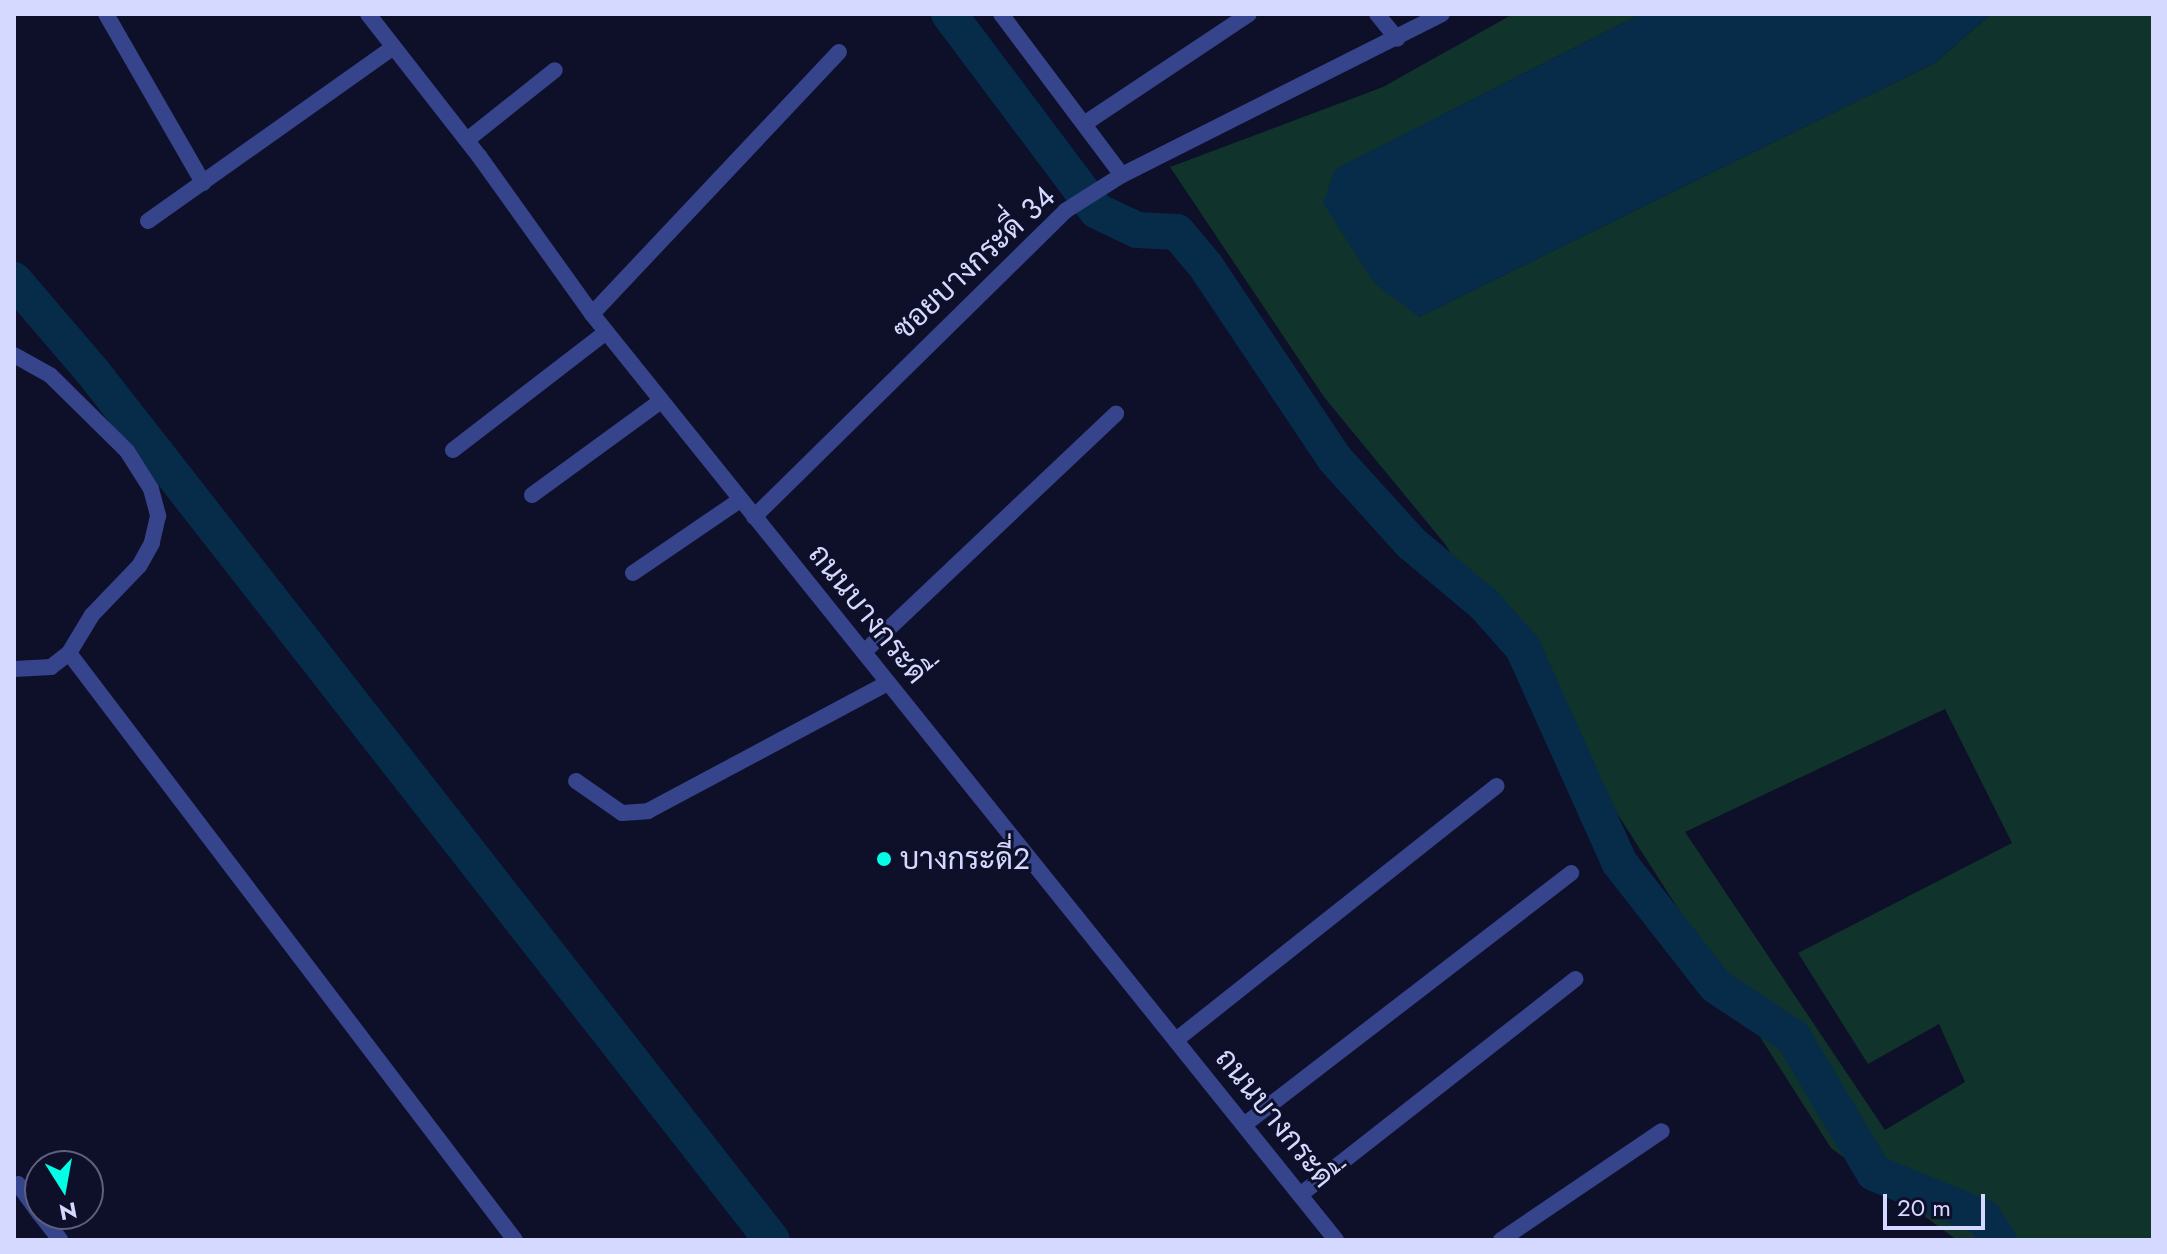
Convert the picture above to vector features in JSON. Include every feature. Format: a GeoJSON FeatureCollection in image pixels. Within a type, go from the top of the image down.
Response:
{"type":"FeatureCollection","features":[{"type":"Feature","properties":{"kind":"street"},"geometry":{"type":"LineString","coordinates":[[106,14],[203,183]]}},
{"type":"Feature","properties":{"kind":"street","name":"ถนนบางกระดี่"},"geometry":{"type":"LineString","coordinates":[[368,14],[467,140],[606,332],[1336,1240]]}},
{"type":"Feature","properties":{"kind":"street"},"geometry":{"type":"LineString","coordinates":[[1001,14],[1122,175]]}},
{"type":"Feature","properties":{"kind":"street"},"geometry":{"type":"LineString","coordinates":[[1084,124],[1249,14]]}},
{"type":"Feature","properties":{"kind":"street"},"geometry":{"type":"LineString","coordinates":[[1377,14],[1397,39]]}},
{"type":"Feature","properties":{"kind":"street","name":"ซอยบางกระดี่ 34"},"geometry":{"type":"LineString","coordinates":[[754,517],[1065,211],[1122,175],[1442,14]]}},
{"type":"Feature","properties":{"kind":"street"},"geometry":{"type":"LineString","coordinates":[[148,221],[394,47]]}},
{"type":"Feature","properties":{"kind":"street"},"geometry":{"type":"LineString","coordinates":[[592,314],[839,52]]}},
{"type":"Feature","properties":{"kind":"street"},"geometry":{"type":"LineString","coordinates":[[467,140],[555,70]]}},
{"type":"Feature","properties":{"kind":"street"},"geometry":{"type":"LineString","coordinates":[[453,450],[606,332]]}},
{"type":"Feature","properties":{"kind":"street"},"geometry":{"type":"LineString","coordinates":[[14,355],[50,375],[127,451],[151,489],[158,516],[152,543],[139,566],[92,615],[69,653],[51,667],[14,669]]}},
{"type":"Feature","properties":{"kind":"street"},"geometry":{"type":"LineString","coordinates":[[532,495],[661,401]]}},
{"type":"Feature","properties":{"kind":"street"},"geometry":{"type":"LineString","coordinates":[[864,652],[1116,414]]}},
{"type":"Feature","properties":{"kind":"street"},"geometry":{"type":"LineString","coordinates":[[633,573],[740,500]]}},
{"type":"Feature","properties":{"kind":"street"},"geometry":{"type":"LineString","coordinates":[[69,653],[515,1240]]}},
{"type":"Feature","properties":{"kind":"street"},"geometry":{"type":"LineString","coordinates":[[576,781],[622,813],[648,811],[888,683]]}},
{"type":"Feature","properties":{"kind":"street"},"geometry":{"type":"LineString","coordinates":[[1176,1040],[1496,786]]}},
{"type":"Feature","properties":{"kind":"street"},"geometry":{"type":"LineString","coordinates":[[1244,1125],[1571,873]]}},
{"type":"Feature","properties":{"kind":"street"},"geometry":{"type":"LineString","coordinates":[[1300,1195],[1575,979]]}},
{"type":"Feature","properties":{"kind":"street"},"geometry":{"type":"LineString","coordinates":[[1501,1240],[1662,1131]]}},
{"type":"Feature","properties":{"kind":"street"},"geometry":{"type":"LineString","coordinates":[[18,1184],[24,1192]]}},
{"type":"Feature","properties":{"kind":"green space"},"geometry":{"type":"Polygon","coordinates":[[[1513,14],[1641,14],[1440,116],[1419,317],[1936,62],[1991,14],[2153,14],[2153,1240],[1957,1240],[1831,1148],[1445,544],[1324,397],[1170,167],[1383,87],[1513,14]],[[1945,709],[1685,832],[1885,1130],[1965,1082],[1939,1024],[1868,1064],[1798,953],[2012,843],[1945,709]]]}},
{"type":"Feature","properties":{"kind":"water"},"geometry":{"type":"Polygon","coordinates":[[[1641,14],[1991,14],[1936,62],[1419,317],[1375,284],[1323,203],[1335,169],[1641,14]]]}},
{"type":"Feature","properties":{"kind":"waterway"},"geometry":{"type":"LineString","coordinates":[[949,14],[1097,211],[1137,230],[1177,232],[1205,265],[1334,458],[1411,543],[1484,604],[1523,648],[1619,862],[1716,986],[1793,1037],[1874,1173],[1984,1218],[1999,1240]]}},
{"type":"Feature","properties":{"kind":"waterway"},"geometry":{"type":"LineString","coordinates":[[14,280],[92,371],[772,1240]]}},
{"type":"Feature","properties":{"kind":"place","name":"บางกระดี่2"},"geometry":{"type":"Point","coordinates":[884,859]}}]}
